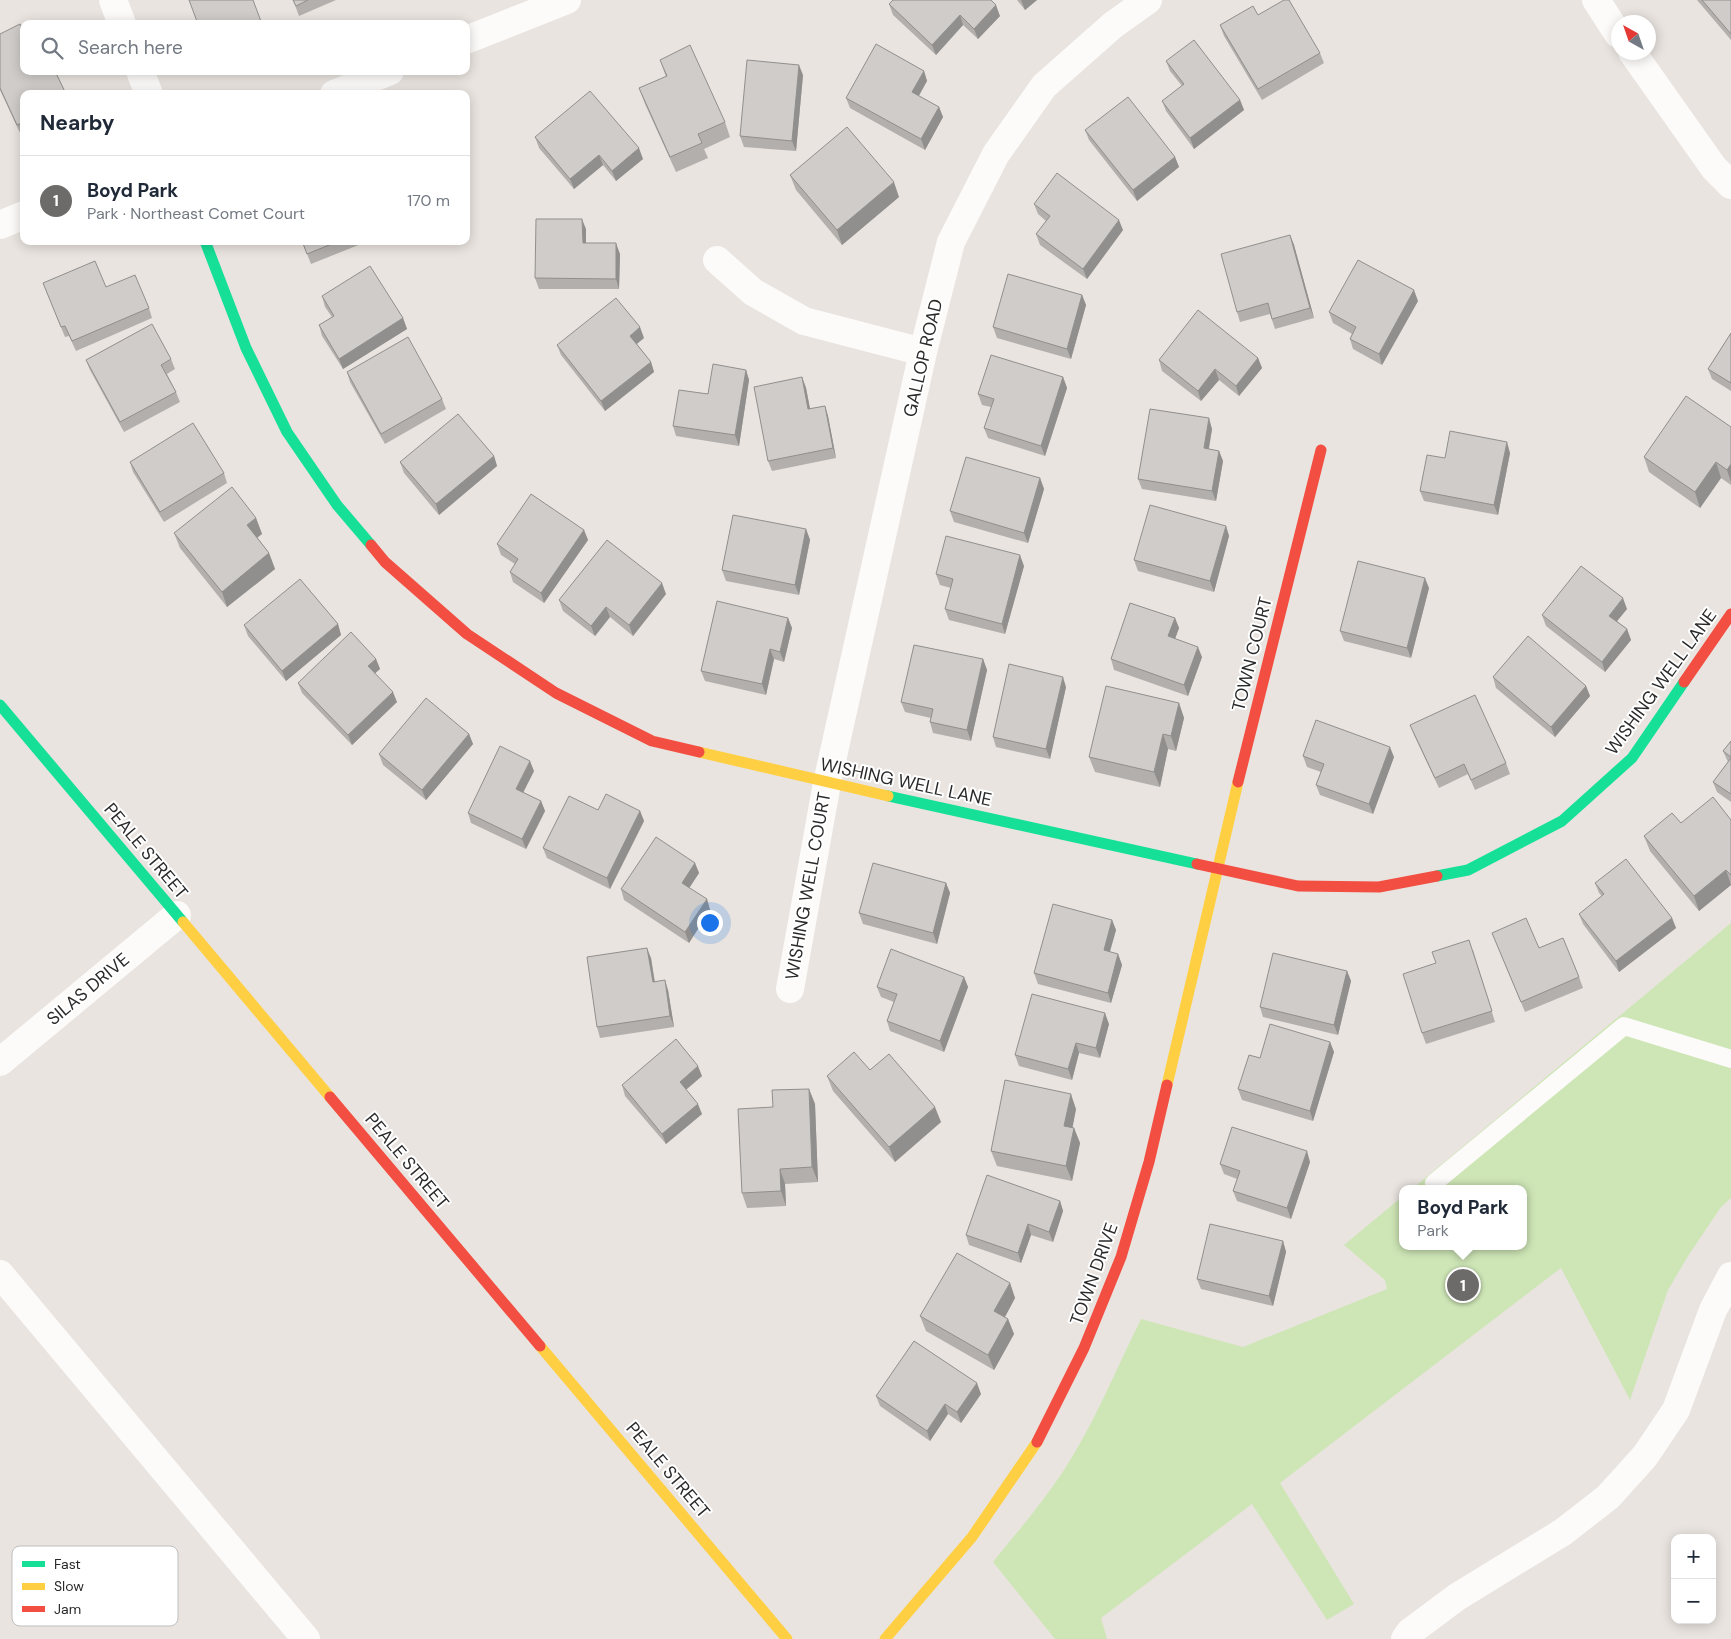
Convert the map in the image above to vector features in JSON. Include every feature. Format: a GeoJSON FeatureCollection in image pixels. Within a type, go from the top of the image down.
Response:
{"type":"FeatureCollection","features":[{"type":"Feature","properties":{"kind":"street"},"geometry":{"type":"LineString","coordinates":[[113,0],[120,20]]}},
{"type":"Feature","properties":{"kind":"street"},"geometry":{"type":"LineString","coordinates":[[470,38],[567,0]]}},
{"type":"Feature","properties":{"kind":"street","name":"GALLOP ROAD"},"geometry":{"type":"LineString","coordinates":[[826,783],[923,352],[951,242],[996,154],[1044,86],[1113,25],[1148,0]]}},
{"type":"Feature","properties":{"kind":"street"},"geometry":{"type":"LineString","coordinates":[[1596,0],[1611,23]]}},
{"type":"Feature","properties":{"kind":"street"},"geometry":{"type":"LineString","coordinates":[[1638,60],[1725,169]]}},
{"type":"Feature","properties":{"kind":"street"},"geometry":{"type":"LineString","coordinates":[[142,75],[147,90]]}},
{"type":"Feature","properties":{"kind":"street"},"geometry":{"type":"LineString","coordinates":[[344,90],[380,75]]}},
{"type":"Feature","properties":{"kind":"street"},"geometry":{"type":"LineString","coordinates":[[0,225],[20,217]]}},
{"type":"Feature","properties":{"kind":"street","name":"WISHING WELL LANE"},"geometry":{"type":"LineString","coordinates":[[207,245],[246,348],[287,432],[337,505],[385,562],[467,634],[556,693],[652,741],[826,783],[1218,867],[1298,886],[1379,887],[1468,870],[1562,821],[1632,758],[1731,614]]}},
{"type":"Feature","properties":{"kind":"street"},"geometry":{"type":"LineString","coordinates":[[717,260],[753,292],[804,321],[923,352]]}},
{"type":"Feature","properties":{"kind":"street","name":"TOWN COURT"},"geometry":{"type":"LineString","coordinates":[[1218,867],[1321,450]]}},
{"type":"Feature","properties":{"kind":"street","name":"PEALE STREET"},"geometry":{"type":"LineString","coordinates":[[0,705],[787,1639]]}},
{"type":"Feature","properties":{"kind":"street","name":"WISHING WELL COURT"},"geometry":{"type":"LineString","coordinates":[[790,989],[826,783]]}},
{"type":"Feature","properties":{"kind":"street","name":"TOWN DRIVE"},"geometry":{"type":"LineString","coordinates":[[885,1639],[972,1537],[1041,1436],[1084,1348],[1122,1257],[1149,1162],[1218,867]]}},
{"type":"Feature","properties":{"kind":"street","name":"SILAS DRIVE"},"geometry":{"type":"LineString","coordinates":[[0,1062],[177,915]]}},
{"type":"Feature","properties":{"kind":"street"},"geometry":{"type":"LineString","coordinates":[[0,1274],[306,1639]]}},
{"type":"Feature","properties":{"kind":"street"},"geometry":{"type":"LineString","coordinates":[[1405,1639],[1410,1632],[1457,1597],[1563,1532],[1608,1497],[1645,1456],[1676,1410],[1713,1310],[1731,1276]]}},
{"type":"Feature","properties":{"kind":"lane"},"geometry":{"type":"LineString","coordinates":[[1434,1183],[1624,1026],[1731,1059]]}},
{"type":"Feature","properties":{"kind":"green space"},"geometry":{"type":"Polygon","coordinates":[[[1731,923],[1731,1198],[1721,1207],[1668,1290],[1630,1400],[1561,1268],[1280,1483],[1354,1604],[1327,1620],[1252,1504],[1101,1618],[1107,1639],[1055,1639],[993,1562],[1066,1467],[1093,1420],[1141,1319],[1243,1347],[1387,1289],[1385,1280],[1344,1245],[1399,1199],[1399,1250],[1527,1250],[1527,1185],[1417,1185],[1731,923]]]}},
{"type":"Feature","properties":{"kind":"building"},"geometry":{"type":"Polygon","coordinates":[[[189,0],[253,0],[260,20],[196,20],[189,0]]]}},
{"type":"Feature","properties":{"kind":"building"},"geometry":{"type":"Polygon","coordinates":[[[293,0],[308,0],[296,6],[293,0]]]}},
{"type":"Feature","properties":{"kind":"building"},"geometry":{"type":"Polygon","coordinates":[[[893,0],[991,0],[996,5],[974,29],[960,15],[932,45],[889,4],[893,0]]]}},
{"type":"Feature","properties":{"kind":"building"},"geometry":{"type":"Polygon","coordinates":[[[1284,0],[1289,0],[1320,53],[1258,89],[1220,25],[1253,6],[1258,15],[1284,0]]]}},
{"type":"Feature","properties":{"kind":"building"},"geometry":{"type":"Polygon","coordinates":[[[1702,0],[1731,0],[1731,34],[1702,0]]]}},
{"type":"Feature","properties":{"kind":"building"},"geometry":{"type":"Polygon","coordinates":[[[20,24],[20,75],[57,75],[64,90],[20,90],[20,124],[17,125],[0,88],[0,34],[20,24]]]}},
{"type":"Feature","properties":{"kind":"building"},"geometry":{"type":"Polygon","coordinates":[[[1194,40],[1240,100],[1190,138],[1162,101],[1184,84],[1166,61],[1194,40]]]}},
{"type":"Feature","properties":{"kind":"building"},"geometry":{"type":"Polygon","coordinates":[[[876,44],[924,71],[912,92],[939,107],[921,139],[846,98],[876,44]]]}},
{"type":"Feature","properties":{"kind":"building"},"geometry":{"type":"Polygon","coordinates":[[[690,45],[725,122],[698,134],[702,143],[670,157],[639,88],[667,76],[660,60],[690,45]]]}},
{"type":"Feature","properties":{"kind":"building"},"geometry":{"type":"Polygon","coordinates":[[[747,60],[799,65],[792,141],[740,136],[747,60]]]}},
{"type":"Feature","properties":{"kind":"building"},"geometry":{"type":"Polygon","coordinates":[[[590,91],[639,148],[612,171],[599,155],[570,179],[535,137],[590,91]]]}},
{"type":"Feature","properties":{"kind":"building"},"geometry":{"type":"Polygon","coordinates":[[[1128,97],[1175,157],[1133,190],[1085,130],[1128,97]]]}},
{"type":"Feature","properties":{"kind":"building"},"geometry":{"type":"Polygon","coordinates":[[[847,127],[894,182],[837,230],[790,175],[847,127]]]}},
{"type":"Feature","properties":{"kind":"building"},"geometry":{"type":"Polygon","coordinates":[[[1057,173],[1119,220],[1083,269],[1036,234],[1050,216],[1034,204],[1057,173]]]}},
{"type":"Feature","properties":{"kind":"building"},"geometry":{"type":"Polygon","coordinates":[[[536,219],[582,219],[583,243],[616,243],[616,279],[535,278],[536,219]]]}},
{"type":"Feature","properties":{"kind":"building"},"geometry":{"type":"Polygon","coordinates":[[[1290,235],[1310,308],[1272,319],[1268,303],[1237,312],[1221,254],[1290,235]]]}},
{"type":"Feature","properties":{"kind":"building"},"geometry":{"type":"Polygon","coordinates":[[[304,245],[329,245],[307,254],[304,245]]]}},
{"type":"Feature","properties":{"kind":"building"},"geometry":{"type":"Polygon","coordinates":[[[1358,260],[1414,290],[1379,354],[1350,339],[1356,327],[1329,312],[1358,260]]]}},
{"type":"Feature","properties":{"kind":"building"},"geometry":{"type":"Polygon","coordinates":[[[95,261],[106,287],[135,275],[149,308],[72,341],[65,326],[61,327],[43,283],[95,261]]]}},
{"type":"Feature","properties":{"kind":"building"},"geometry":{"type":"Polygon","coordinates":[[[370,266],[403,318],[339,359],[319,325],[334,316],[322,296],[370,266]]]}},
{"type":"Feature","properties":{"kind":"building"},"geometry":{"type":"Polygon","coordinates":[[[1008,274],[1082,295],[1067,349],[993,327],[1008,274]]]}},
{"type":"Feature","properties":{"kind":"building"},"geometry":{"type":"Polygon","coordinates":[[[616,298],[640,327],[630,336],[651,362],[601,401],[557,345],[616,298]]]}},
{"type":"Feature","properties":{"kind":"building"},"geometry":{"type":"Polygon","coordinates":[[[1198,310],[1258,358],[1236,386],[1215,369],[1198,391],[1159,360],[1198,310]]]}},
{"type":"Feature","properties":{"kind":"building"},"geometry":{"type":"Polygon","coordinates":[[[152,324],[171,359],[161,365],[176,392],[120,422],[86,360],[152,324]]]}},
{"type":"Feature","properties":{"kind":"building"},"geometry":{"type":"Polygon","coordinates":[[[1731,333],[1731,383],[1708,369],[1731,333]]]}},
{"type":"Feature","properties":{"kind":"building"},"geometry":{"type":"Polygon","coordinates":[[[408,337],[442,399],[381,434],[347,372],[408,337]]]}},
{"type":"Feature","properties":{"kind":"building"},"geometry":{"type":"Polygon","coordinates":[[[991,355],[1063,377],[1041,446],[984,428],[994,399],[978,394],[991,355]]]}},
{"type":"Feature","properties":{"kind":"building"},"geometry":{"type":"Polygon","coordinates":[[[713,364],[746,370],[735,435],[673,426],[679,390],[708,394],[713,364]]]}},
{"type":"Feature","properties":{"kind":"building"},"geometry":{"type":"Polygon","coordinates":[[[802,377],[808,409],[825,406],[833,448],[768,461],[754,387],[802,377]]]}},
{"type":"Feature","properties":{"kind":"building"},"geometry":{"type":"Polygon","coordinates":[[[1686,396],[1731,427],[1731,464],[1727,470],[1716,462],[1695,492],[1644,457],[1686,396]]]}},
{"type":"Feature","properties":{"kind":"building"},"geometry":{"type":"Polygon","coordinates":[[[1150,409],[1209,418],[1204,448],[1219,451],[1212,491],[1138,479],[1150,409]]]}},
{"type":"Feature","properties":{"kind":"building"},"geometry":{"type":"Polygon","coordinates":[[[458,414],[494,456],[436,504],[400,462],[458,414]]]}},
{"type":"Feature","properties":{"kind":"building"},"geometry":{"type":"Polygon","coordinates":[[[193,423],[224,473],[160,512],[130,462],[193,423]]]}},
{"type":"Feature","properties":{"kind":"building"},"geometry":{"type":"Polygon","coordinates":[[[1450,431],[1507,442],[1494,505],[1420,491],[1427,455],[1445,458],[1450,431]]]}},
{"type":"Feature","properties":{"kind":"building"},"geometry":{"type":"Polygon","coordinates":[[[966,457],[1040,478],[1024,533],[950,511],[966,457]]]}},
{"type":"Feature","properties":{"kind":"building"},"geometry":{"type":"Polygon","coordinates":[[[232,487],[256,518],[247,525],[269,553],[222,592],[174,533],[232,487]]]}},
{"type":"Feature","properties":{"kind":"building"},"geometry":{"type":"Polygon","coordinates":[[[531,494],[584,530],[541,593],[510,572],[518,559],[497,544],[531,494]]]}},
{"type":"Feature","properties":{"kind":"building"},"geometry":{"type":"Polygon","coordinates":[[[1150,505],[1226,526],[1210,581],[1134,560],[1150,505]]]}},
{"type":"Feature","properties":{"kind":"building"},"geometry":{"type":"Polygon","coordinates":[[[733,515],[806,529],[795,585],[722,570],[733,515]]]}},
{"type":"Feature","properties":{"kind":"building"},"geometry":{"type":"Polygon","coordinates":[[[946,536],[1020,555],[1002,624],[945,609],[953,579],[936,574],[946,536]]]}},
{"type":"Feature","properties":{"kind":"building"},"geometry":{"type":"Polygon","coordinates":[[[607,540],[662,583],[629,625],[606,607],[591,626],[559,600],[607,540]]]}},
{"type":"Feature","properties":{"kind":"building"},"geometry":{"type":"Polygon","coordinates":[[[1358,561],[1425,578],[1407,648],[1340,631],[1358,561]]]}},
{"type":"Feature","properties":{"kind":"building"},"geometry":{"type":"Polygon","coordinates":[[[1581,566],[1623,598],[1609,616],[1627,629],[1602,662],[1542,615],[1581,566]]]}},
{"type":"Feature","properties":{"kind":"building"},"geometry":{"type":"Polygon","coordinates":[[[300,579],[338,624],[282,671],[244,625],[300,579]]]}},
{"type":"Feature","properties":{"kind":"building"},"geometry":{"type":"Polygon","coordinates":[[[717,601],[788,618],[780,652],[770,649],[762,684],[701,671],[717,601]]]}},
{"type":"Feature","properties":{"kind":"building"},"geometry":{"type":"Polygon","coordinates":[[[1130,603],[1175,618],[1168,636],[1198,647],[1184,685],[1111,659],[1130,603]]]}},
{"type":"Feature","properties":{"kind":"building"},"geometry":{"type":"Polygon","coordinates":[[[351,632],[376,659],[368,666],[393,692],[348,735],[298,683],[351,632]]]}},
{"type":"Feature","properties":{"kind":"building"},"geometry":{"type":"Polygon","coordinates":[[[1528,636],[1586,686],[1551,727],[1493,677],[1528,636]]]}},
{"type":"Feature","properties":{"kind":"building"},"geometry":{"type":"Polygon","coordinates":[[[914,645],[983,659],[967,730],[930,722],[933,709],[901,702],[914,645]]]}},
{"type":"Feature","properties":{"kind":"building"},"geometry":{"type":"Polygon","coordinates":[[[1009,664],[1063,677],[1046,749],[993,737],[1009,664]]]}},
{"type":"Feature","properties":{"kind":"building"},"geometry":{"type":"Polygon","coordinates":[[[1106,686],[1179,703],[1171,736],[1163,734],[1154,772],[1089,757],[1106,686]]]}},
{"type":"Feature","properties":{"kind":"building"},"geometry":{"type":"Polygon","coordinates":[[[1475,695],[1506,763],[1471,780],[1464,764],[1435,778],[1410,725],[1475,695]]]}},
{"type":"Feature","properties":{"kind":"building"},"geometry":{"type":"Polygon","coordinates":[[[426,698],[469,734],[422,790],[379,754],[426,698]]]}},
{"type":"Feature","properties":{"kind":"building"},"geometry":{"type":"Polygon","coordinates":[[[1316,720],[1390,747],[1369,804],[1316,785],[1324,764],[1303,756],[1316,720]]]}},
{"type":"Feature","properties":{"kind":"building"},"geometry":{"type":"Polygon","coordinates":[[[1731,741],[1731,757],[1723,751],[1731,741]]]}},
{"type":"Feature","properties":{"kind":"building"},"geometry":{"type":"Polygon","coordinates":[[[500,746],[530,761],[516,789],[541,801],[522,839],[468,813],[500,746]]]}},
{"type":"Feature","properties":{"kind":"building"},"geometry":{"type":"Polygon","coordinates":[[[1731,758],[1731,794],[1713,782],[1731,758]]]}},
{"type":"Feature","properties":{"kind":"building"},"geometry":{"type":"Polygon","coordinates":[[[606,794],[640,811],[607,878],[543,848],[569,796],[598,810],[606,794]]]}},
{"type":"Feature","properties":{"kind":"building"},"geometry":{"type":"Polygon","coordinates":[[[1713,797],[1731,820],[1731,875],[1726,870],[1694,896],[1644,836],[1672,813],[1681,823],[1713,797]]]}},
{"type":"Feature","properties":{"kind":"building"},"geometry":{"type":"Polygon","coordinates":[[[656,837],[695,863],[682,883],[707,899],[685,932],[621,889],[656,837]]]}},
{"type":"Feature","properties":{"kind":"building"},"geometry":{"type":"Polygon","coordinates":[[[1626,859],[1672,918],[1616,961],[1579,914],[1604,894],[1595,883],[1626,859]]]}},
{"type":"Feature","properties":{"kind":"building"},"geometry":{"type":"Polygon","coordinates":[[[873,863],[946,883],[933,933],[859,913],[873,863]]]}},
{"type":"Feature","properties":{"kind":"building"},"geometry":{"type":"Polygon","coordinates":[[[1053,904],[1112,920],[1104,950],[1118,954],[1108,993],[1034,973],[1053,904]]]}},
{"type":"Feature","properties":{"kind":"building"},"geometry":{"type":"Polygon","coordinates":[[[1526,918],[1539,948],[1563,938],[1579,977],[1521,1002],[1492,933],[1526,918]]]}},
{"type":"Feature","properties":{"kind":"building"},"geometry":{"type":"Polygon","coordinates":[[[1469,940],[1492,1011],[1422,1033],[1403,974],[1436,963],[1432,952],[1469,940]]]}},
{"type":"Feature","properties":{"kind":"building"},"geometry":{"type":"Polygon","coordinates":[[[647,948],[653,982],[665,980],[670,1016],[597,1027],[587,957],[647,948]]]}},
{"type":"Feature","properties":{"kind":"building"},"geometry":{"type":"Polygon","coordinates":[[[891,949],[964,977],[940,1041],[887,1021],[897,994],[877,987],[891,949]]]}},
{"type":"Feature","properties":{"kind":"building"},"geometry":{"type":"Polygon","coordinates":[[[1273,953],[1347,971],[1334,1025],[1260,1007],[1273,953]]]}},
{"type":"Feature","properties":{"kind":"building"},"geometry":{"type":"Polygon","coordinates":[[[1032,994],[1105,1013],[1096,1048],[1076,1043],[1068,1069],[1015,1055],[1032,994]]]}},
{"type":"Feature","properties":{"kind":"building"},"geometry":{"type":"Polygon","coordinates":[[[1270,1024],[1330,1042],[1310,1111],[1238,1089],[1249,1055],[1260,1058],[1270,1024]]]}},
{"type":"Feature","properties":{"kind":"building"},"geometry":{"type":"Polygon","coordinates":[[[676,1039],[698,1066],[680,1082],[698,1104],[662,1134],[622,1085],[676,1039]]]}},
{"type":"Feature","properties":{"kind":"building"},"geometry":{"type":"Polygon","coordinates":[[[854,1052],[870,1070],[889,1054],[935,1107],[889,1147],[827,1076],[854,1052]]]}},
{"type":"Feature","properties":{"kind":"building"},"geometry":{"type":"Polygon","coordinates":[[[1005,1080],[1071,1094],[1064,1126],[1074,1128],[1066,1166],[991,1151],[1005,1080]]]}},
{"type":"Feature","properties":{"kind":"building"},"geometry":{"type":"Polygon","coordinates":[[[809,1089],[812,1167],[780,1169],[781,1191],[742,1193],[738,1109],[773,1107],[772,1090],[809,1089]]]}},
{"type":"Feature","properties":{"kind":"building"},"geometry":{"type":"Polygon","coordinates":[[[1232,1127],[1307,1151],[1287,1208],[1233,1191],[1240,1171],[1220,1164],[1232,1127]]]}},
{"type":"Feature","properties":{"kind":"building"},"geometry":{"type":"Polygon","coordinates":[[[987,1175],[1060,1201],[1049,1232],[1028,1224],[1018,1253],[966,1235],[987,1175]]]}},
{"type":"Feature","properties":{"kind":"building"},"geometry":{"type":"Polygon","coordinates":[[[1210,1224],[1283,1241],[1269,1296],[1197,1279],[1210,1224]]]}},
{"type":"Feature","properties":{"kind":"building"},"geometry":{"type":"Polygon","coordinates":[[[957,1253],[1010,1283],[994,1311],[1008,1319],[988,1355],[920,1316],[957,1253]]]}},
{"type":"Feature","properties":{"kind":"building"},"geometry":{"type":"Polygon","coordinates":[[[914,1341],[977,1383],[957,1412],[945,1404],[927,1431],[876,1396],[914,1341]]]}},
{"type":"Feature","properties":{"kind":"traffic: fast"},"geometry":{"type":"LineString","coordinates":[[207,245],[246,348],[287,432],[337,505],[371,545]]}},
{"type":"Feature","properties":{"kind":"traffic: fast"},"geometry":{"type":"LineString","coordinates":[[1437,876],[1468,870],[1562,821],[1632,758],[1684,682]]}},
{"type":"Feature","properties":{"kind":"traffic: fast"},"geometry":{"type":"LineString","coordinates":[[0,705],[183,922]]}},
{"type":"Feature","properties":{"kind":"traffic: fast"},"geometry":{"type":"LineString","coordinates":[[888,796],[1197,864]]}},
{"type":"Feature","properties":{"kind":"traffic: slow"},"geometry":{"type":"LineString","coordinates":[[699,752],[888,796]]}},
{"type":"Feature","properties":{"kind":"traffic: slow"},"geometry":{"type":"LineString","coordinates":[[1167,1085],[1238,782]]}},
{"type":"Feature","properties":{"kind":"traffic: slow"},"geometry":{"type":"LineString","coordinates":[[183,922],[330,1097]]}},
{"type":"Feature","properties":{"kind":"traffic: slow"},"geometry":{"type":"LineString","coordinates":[[540,1346],[787,1639]]}},
{"type":"Feature","properties":{"kind":"traffic: slow"},"geometry":{"type":"LineString","coordinates":[[885,1639],[972,1537],[1037,1442]]}},
{"type":"Feature","properties":{"kind":"traffic: jam"},"geometry":{"type":"LineString","coordinates":[[1238,782],[1321,450]]}},
{"type":"Feature","properties":{"kind":"traffic: jam"},"geometry":{"type":"LineString","coordinates":[[371,545],[385,562],[467,634],[556,693],[652,741],[699,752]]}},
{"type":"Feature","properties":{"kind":"traffic: jam"},"geometry":{"type":"LineString","coordinates":[[1684,682],[1731,614]]}},
{"type":"Feature","properties":{"kind":"traffic: jam"},"geometry":{"type":"LineString","coordinates":[[1197,864],[1298,886],[1379,887],[1437,876]]}},
{"type":"Feature","properties":{"kind":"traffic: jam"},"geometry":{"type":"LineString","coordinates":[[1037,1442],[1084,1348],[1121,1257],[1149,1162],[1167,1085]]}},
{"type":"Feature","properties":{"kind":"traffic: jam"},"geometry":{"type":"LineString","coordinates":[[330,1097],[540,1346]]}},
{"type":"Feature","properties":{"kind":"place","name":"Boyd Park"},"geometry":{"type":"Point","coordinates":[1463,1285]}}]}
